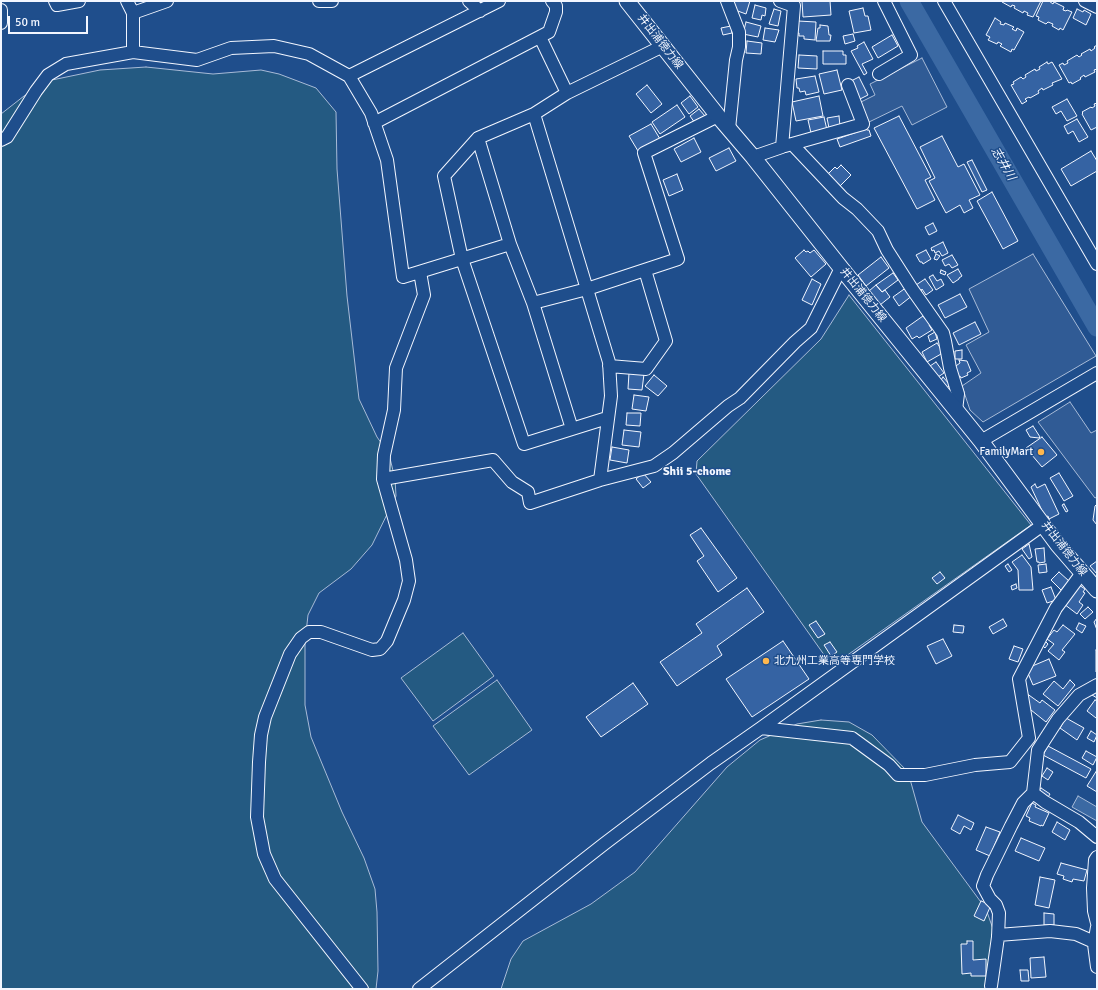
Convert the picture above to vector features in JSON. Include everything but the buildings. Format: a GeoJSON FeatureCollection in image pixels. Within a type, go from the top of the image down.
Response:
{"type":"FeatureCollection","features":[{"type":"Feature","properties":{"kind":"main road","name":"井出浦徳力線"},"geometry":{"type":"LineString","coordinates":[[627,1],[981,441],[1044,524],[1058,545],[1097,590]]}},
{"type":"Feature","properties":{"kind":"street"},"geometry":{"type":"LineString","coordinates":[[55,1],[57,5],[79,1]]}},
{"type":"Feature","properties":{"kind":"street"},"geometry":{"type":"LineString","coordinates":[[127,1],[133,13],[133,52]]}},
{"type":"Feature","properties":{"kind":"street"},"geometry":{"type":"LineString","coordinates":[[133,13],[166,1]]}},
{"type":"Feature","properties":{"kind":"street"},"geometry":{"type":"LineString","coordinates":[[319,1],[332,1]]}},
{"type":"Feature","properties":{"kind":"street"},"geometry":{"type":"LineString","coordinates":[[469,1],[480,11]]}},
{"type":"Feature","properties":{"kind":"street"},"geometry":{"type":"LineString","coordinates":[[349,76],[499,1]]}},
{"type":"Feature","properties":{"kind":"street"},"geometry":{"type":"LineString","coordinates":[[374,123],[549,32],[556,12],[556,6],[552,1]]}},
{"type":"Feature","properties":{"kind":"street"},"geometry":{"type":"LineString","coordinates":[[727,1],[738,32],[739,47],[736,60],[729,129]]}},
{"type":"Feature","properties":{"kind":"street"},"geometry":{"type":"LineString","coordinates":[[780,1],[794,4],[787,145],[843,198],[857,209],[878,231],[887,250],[942,333],[958,394],[956,410]]}},
{"type":"Feature","properties":{"kind":"street"},"geometry":{"type":"LineString","coordinates":[[879,74],[911,55],[884,1]]}},
{"type":"Feature","properties":{"kind":"street"},"geometry":{"type":"LineString","coordinates":[[944,1],[1097,264]]}},
{"type":"Feature","properties":{"kind":"street"},"geometry":{"type":"LineString","coordinates":[[1085,1],[1097,7]]}},
{"type":"Feature","properties":{"kind":"street"},"geometry":{"type":"LineString","coordinates":[[1,10],[1,24]]}},
{"type":"Feature","properties":{"kind":"street"},"geometry":{"type":"LineString","coordinates":[[540,37],[567,93]]}},
{"type":"Feature","properties":{"kind":"street"},"geometry":{"type":"LineString","coordinates":[[1,140],[8,137],[36,91],[48,75],[66,64],[133,52],[196,60],[231,48],[274,46],[309,54],[349,76],[371,113],[387,160],[403,277],[510,244]]}},
{"type":"Feature","properties":{"kind":"street"},"geometry":{"type":"LineString","coordinates":[[607,418],[524,444],[462,259],[444,176],[478,138],[534,114],[567,93],[663,46]]}},
{"type":"Feature","properties":{"kind":"street"},"geometry":{"type":"LineString","coordinates":[[753,157],[787,145],[864,124],[848,85]]}},
{"type":"Feature","properties":{"kind":"street"},"geometry":{"type":"LineString","coordinates":[[534,114],[609,366],[611,396],[600,480]]}},
{"type":"Feature","properties":{"kind":"street"},"geometry":{"type":"LineString","coordinates":[[533,303],[587,289],[678,259],[644,153],[718,116]]}},
{"type":"Feature","properties":{"kind":"street"},"geometry":{"type":"LineString","coordinates":[[478,138],[510,244],[533,303],[572,429]]}},
{"type":"Feature","properties":{"kind":"street"},"geometry":{"type":"LineString","coordinates":[[383,479],[493,460],[512,482],[528,492],[530,504],[600,480],[654,466],[673,453],[728,406],[740,398],[811,328],[841,268]]}},
{"type":"Feature","properties":{"kind":"street"},"geometry":{"type":"LineString","coordinates":[[609,366],[646,369],[666,341],[645,270]]}},
{"type":"Feature","properties":{"kind":"street"},"geometry":{"type":"LineString","coordinates":[[362,989],[275,879],[264,854],[257,817],[261,735],[265,717],[290,654],[300,638],[309,632],[321,632],[372,650],[380,649],[386,641],[404,600],[408,581],[406,560],[383,479],[384,455],[394,410],[396,368],[424,295],[420,272]]}},
{"type":"Feature","properties":{"kind":"street"},"geometry":{"type":"LineString","coordinates":[[981,441],[1097,373]]}},
{"type":"Feature","properties":{"kind":"street"},"geometry":{"type":"LineString","coordinates":[[419,989],[673,792],[740,742],[1044,524]]}},
{"type":"Feature","properties":{"kind":"street"},"geometry":{"type":"LineString","coordinates":[[761,728],[852,738],[889,765],[898,775],[925,775],[975,765],[1010,762],[1030,738],[1019,679],[1056,608],[1082,573]]}},
{"type":"Feature","properties":{"kind":"street"},"geometry":{"type":"LineString","coordinates":[[991,986],[998,934],[999,913],[996,904],[990,899],[983,886],[1023,803],[1033,793],[1038,750],[1058,719],[1079,695],[1097,686]]}},
{"type":"Feature","properties":{"kind":"street"},"geometry":{"type":"LineString","coordinates":[[1033,793],[1044,802],[1079,822],[1097,837]]}},
{"type":"Feature","properties":{"kind":"street"},"geometry":{"type":"LineString","coordinates":[[1097,857],[1095,860],[1093,888],[1094,911],[1097,923]]}},
{"type":"Feature","properties":{"kind":"street"},"geometry":{"type":"LineString","coordinates":[[1097,927],[1094,942],[1097,967]]}},
{"type":"Feature","properties":{"kind":"street"},"geometry":{"type":"LineString","coordinates":[[998,934],[1050,931],[1076,934],[1094,942]]}},
{"type":"Feature","properties":{"kind":"shaded area"},"geometry":{"type":"Polygon","coordinates":[[[922,58],[947,107],[912,125],[902,106],[869,122],[859,103],[875,95],[870,84],[922,58]]]}},
{"type":"Feature","properties":{"kind":"shaded area"},"geometry":{"type":"Polygon","coordinates":[[[146,67],[213,74],[261,70],[279,74],[316,88],[336,112],[337,169],[347,296],[359,399],[377,437],[389,454],[395,479],[396,496],[372,545],[351,569],[319,593],[308,615],[305,642],[305,705],[311,737],[342,812],[364,858],[375,889],[378,971],[376,989],[1,989],[1,114],[24,96],[52,80],[100,70],[146,67]]]}},
{"type":"Feature","properties":{"kind":"shaded area"},"geometry":{"type":"Polygon","coordinates":[[[1033,254],[1096,356],[983,422],[970,410],[962,386],[981,373],[966,345],[989,332],[969,289],[1033,254]]]}},
{"type":"Feature","properties":{"kind":"shaded area"},"geometry":{"type":"Polygon","coordinates":[[[849,295],[1031,525],[832,666],[696,474],[697,461],[821,339],[849,295]]]}},
{"type":"Feature","properties":{"kind":"shaded area"},"geometry":{"type":"Polygon","coordinates":[[[1070,402],[1091,433],[1097,430],[1097,497],[1095,498],[1038,422],[1070,402]]]}},
{"type":"Feature","properties":{"kind":"shaded area"},"geometry":{"type":"Polygon","coordinates":[[[463,633],[494,676],[433,721],[401,678],[463,633]]]}},
{"type":"Feature","properties":{"kind":"shaded area"},"geometry":{"type":"Polygon","coordinates":[[[497,680],[532,730],[469,775],[433,726],[497,680]]]}},
{"type":"Feature","properties":{"kind":"shaded area"},"geometry":{"type":"Polygon","coordinates":[[[821,720],[849,722],[872,735],[908,772],[922,822],[986,909],[993,929],[995,989],[501,989],[511,959],[523,941],[591,904],[635,872],[727,767],[760,740],[797,724],[821,720]]]}},
{"type":"Feature","properties":{"kind":"shaded area"},"geometry":{"type":"Polygon","coordinates":[[[1078,796],[1097,807],[1097,821],[1072,807],[1078,796]]]}},
{"type":"Feature","properties":{"kind":"waterway","name":"志井川"},"geometry":{"type":"LineString","coordinates":[[909,1],[1097,327]]}},
{"type":"Feature","properties":{"kind":"place","name":"FamilyMart"},"geometry":{"type":"Point","coordinates":[1041,452]}},
{"type":"Feature","properties":{"kind":"place","name":"北九州工業高等専門学校"},"geometry":{"type":"Point","coordinates":[766,661]}},
{"type":"Feature","properties":{"kind":"district","name":"Shii 5-chome"},"geometry":{"type":"Point","coordinates":[697,472]}}]}
